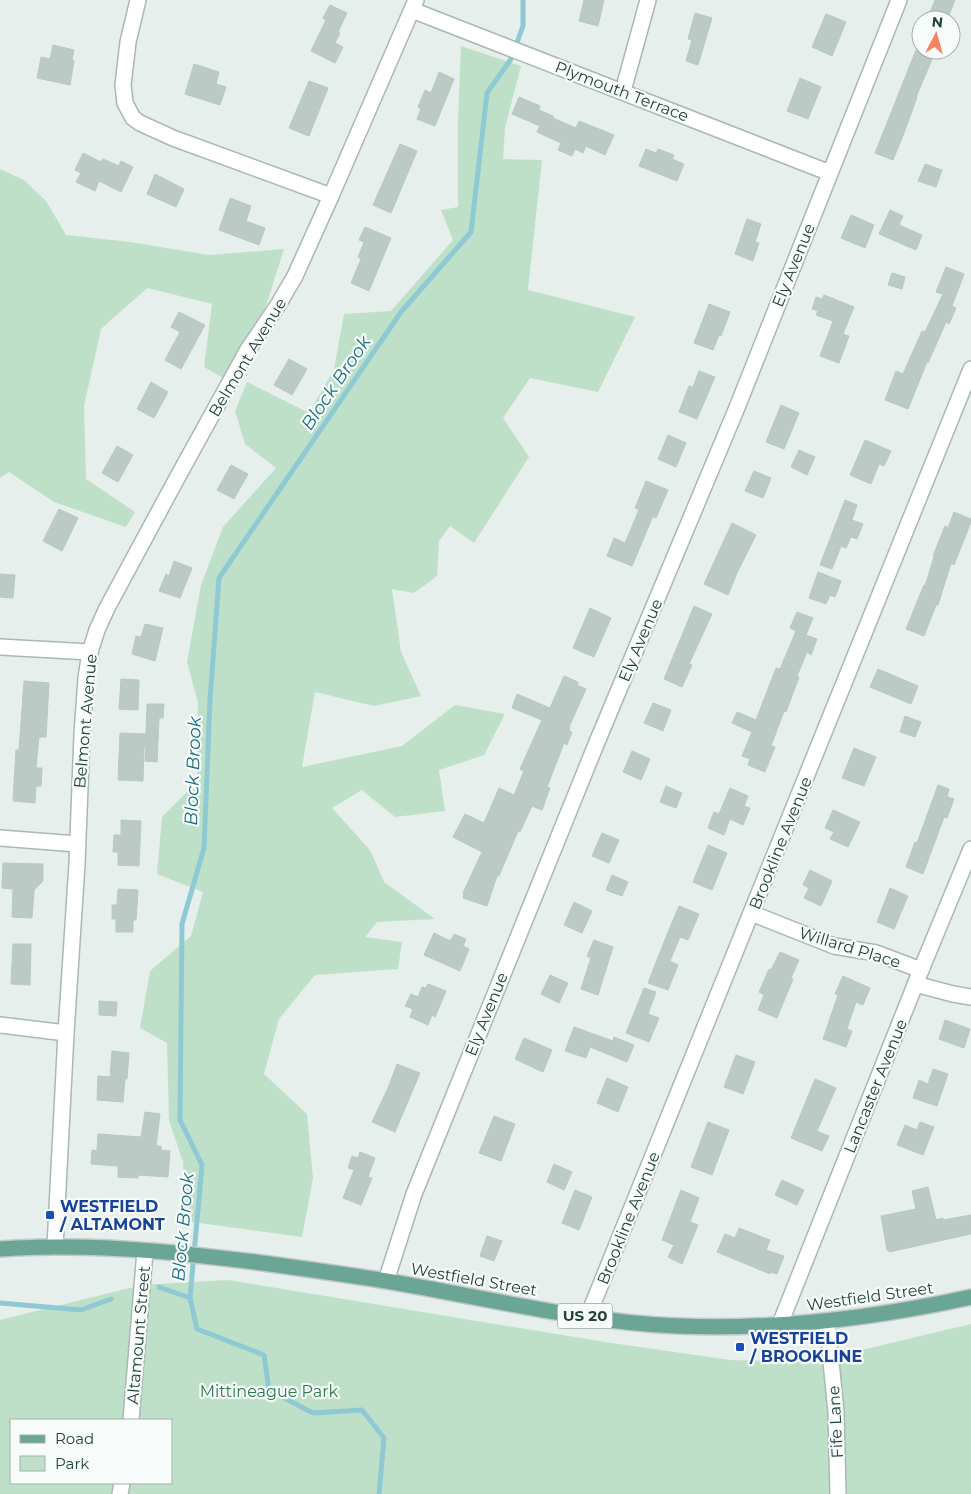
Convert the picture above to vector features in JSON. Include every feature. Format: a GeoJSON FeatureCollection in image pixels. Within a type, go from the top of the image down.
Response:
{"type":"FeatureCollection","features":[{"type":"Feature","properties":{"kind":"main road","name":"Westfield Street"},"geometry":{"type":"LineString","coordinates":[[0,1248],[56,1247],[194,1255],[386,1281],[588,1316],[678,1326],[717,1327],[827,1321],[890,1313],[971,1297]]}},
{"type":"Feature","properties":{"kind":"street"},"geometry":{"type":"LineString","coordinates":[[138,0],[128,42],[122,85],[125,103],[133,118],[156,132],[331,196]]}},
{"type":"Feature","properties":{"kind":"street"},"geometry":{"type":"LineString","coordinates":[[623,92],[648,0]]}},
{"type":"Feature","properties":{"kind":"street","name":"Ely Avenue"},"geometry":{"type":"LineString","coordinates":[[386,1281],[414,1194],[597,742],[736,410],[899,0]]}},
{"type":"Feature","properties":{"kind":"street","name":"Belmont Avenue"},"geometry":{"type":"LineString","coordinates":[[56,1247],[86,678],[90,652],[107,608],[176,480],[247,351],[295,276],[414,5]]}},
{"type":"Feature","properties":{"kind":"street","name":"Plymouth Terrace"},"geometry":{"type":"LineString","coordinates":[[414,5],[504,46],[830,173]]}},
{"type":"Feature","properties":{"kind":"street","name":"Brookline Avenue"},"geometry":{"type":"LineString","coordinates":[[588,1316],[971,369]]}},
{"type":"Feature","properties":{"kind":"street"},"geometry":{"type":"LineString","coordinates":[[0,647],[90,652]]}},
{"type":"Feature","properties":{"kind":"street"},"geometry":{"type":"LineString","coordinates":[[0,838],[77,844]]}},
{"type":"Feature","properties":{"kind":"street","name":"Lancaster Avenue"},"geometry":{"type":"LineString","coordinates":[[780,1324],[971,849]]}},
{"type":"Feature","properties":{"kind":"street","name":"Willard Place"},"geometry":{"type":"LineString","coordinates":[[751,914],[834,946],[876,952],[918,977],[953,994],[971,997]]}},
{"type":"Feature","properties":{"kind":"street"},"geometry":{"type":"LineString","coordinates":[[0,1025],[66,1032]]}},
{"type":"Feature","properties":{"kind":"street","name":"Altamount Street"},"geometry":{"type":"LineString","coordinates":[[131,1419],[145,1251]]}},
{"type":"Feature","properties":{"kind":"street","name":"Fife Lane"},"geometry":{"type":"LineString","coordinates":[[827,1321],[836,1412],[838,1494]]}},
{"type":"Feature","properties":{"kind":"green space"},"geometry":{"type":"Polygon","coordinates":[[[461,46],[521,66],[505,128],[503,159],[542,160],[528,290],[635,317],[598,392],[530,378],[503,418],[529,457],[474,543],[450,526],[439,541],[437,576],[414,593],[392,589],[401,652],[421,696],[374,706],[315,692],[302,767],[402,746],[455,705],[505,714],[484,755],[439,770],[445,811],[395,817],[362,790],[332,808],[370,850],[384,882],[435,919],[377,922],[365,937],[402,942],[398,969],[315,975],[279,1019],[264,1074],[307,1114],[313,1178],[302,1237],[185,1221],[183,1162],[169,1120],[167,1043],[140,1028],[150,971],[191,936],[203,892],[157,874],[162,817],[197,782],[198,702],[187,662],[201,585],[223,527],[276,468],[245,444],[235,411],[247,382],[309,413],[334,369],[344,314],[391,311],[453,240],[441,210],[458,207],[458,120],[461,46]]]}},
{"type":"Feature","properties":{"kind":"green space"},"geometry":{"type":"Polygon","coordinates":[[[0,169],[24,180],[46,201],[66,235],[130,242],[209,255],[284,249],[266,306],[223,378],[204,367],[212,304],[147,288],[101,329],[84,406],[86,479],[135,512],[126,527],[54,502],[9,472],[0,478],[0,169]]]}},
{"type":"Feature","properties":{"kind":"green space","name":"Mittineague Park"},"geometry":{"type":"Polygon","coordinates":[[[228,1280],[605,1342],[730,1360],[811,1362],[971,1324],[971,1494],[0,1494],[0,1320],[142,1285],[228,1280]]]}},
{"type":"Feature","properties":{"kind":"building"},"geometry":{"type":"Polygon","coordinates":[[[584,0],[604,0],[598,26],[579,21],[584,0]]]}},
{"type":"Feature","properties":{"kind":"building"},"geometry":{"type":"Polygon","coordinates":[[[935,0],[955,0],[951,10],[931,10],[935,0]]]}},
{"type":"Feature","properties":{"kind":"building"},"geometry":{"type":"Polygon","coordinates":[[[330,5],[347,13],[335,43],[343,47],[335,63],[311,51],[326,20],[323,18],[330,5]]]}},
{"type":"Feature","properties":{"kind":"building"},"geometry":{"type":"Polygon","coordinates":[[[695,13],[712,18],[698,65],[686,61],[692,40],[688,39],[695,13]]]}},
{"type":"Feature","properties":{"kind":"building"},"geometry":{"type":"Polygon","coordinates":[[[826,14],[846,22],[832,56],[812,47],[826,14]]]}},
{"type":"Feature","properties":{"kind":"building"},"geometry":{"type":"Polygon","coordinates":[[[53,45],[74,50],[70,85],[37,78],[41,57],[50,59],[53,45]]]}},
{"type":"Feature","properties":{"kind":"building"},"geometry":{"type":"Polygon","coordinates":[[[912,60],[932,60],[893,160],[875,153],[912,60]]]}},
{"type":"Feature","properties":{"kind":"building"},"geometry":{"type":"Polygon","coordinates":[[[194,64],[219,72],[216,84],[226,87],[220,105],[185,94],[194,64]]]}},
{"type":"Feature","properties":{"kind":"building"},"geometry":{"type":"Polygon","coordinates":[[[439,72],[454,79],[435,126],[417,119],[421,109],[418,107],[425,90],[431,93],[439,72]]]}},
{"type":"Feature","properties":{"kind":"building"},"geometry":{"type":"Polygon","coordinates":[[[800,78],[821,87],[808,119],[787,111],[800,78]]]}},
{"type":"Feature","properties":{"kind":"building"},"geometry":{"type":"Polygon","coordinates":[[[309,81],[328,88],[309,136],[289,128],[309,81]]]}},
{"type":"Feature","properties":{"kind":"building"},"geometry":{"type":"Polygon","coordinates":[[[519,97],[540,106],[539,110],[553,116],[553,118],[576,128],[579,121],[614,135],[605,155],[586,146],[583,153],[575,149],[572,156],[558,150],[561,143],[537,132],[540,126],[512,114],[519,97]]]}},
{"type":"Feature","properties":{"kind":"building"},"geometry":{"type":"Polygon","coordinates":[[[400,144],[417,151],[391,213],[373,205],[400,144]]]}},
{"type":"Feature","properties":{"kind":"building"},"geometry":{"type":"Polygon","coordinates":[[[646,149],[656,153],[658,149],[674,155],[672,159],[684,164],[677,181],[639,166],[646,149]]]}},
{"type":"Feature","properties":{"kind":"building"},"geometry":{"type":"Polygon","coordinates":[[[83,153],[101,162],[103,159],[119,166],[121,161],[133,167],[121,192],[99,181],[95,191],[76,182],[81,173],[75,170],[83,153]]]}},
{"type":"Feature","properties":{"kind":"building"},"geometry":{"type":"Polygon","coordinates":[[[925,164],[942,170],[936,187],[918,181],[925,164]]]}},
{"type":"Feature","properties":{"kind":"building"},"geometry":{"type":"Polygon","coordinates":[[[155,174],[184,189],[176,207],[147,194],[155,174]]]}},
{"type":"Feature","properties":{"kind":"building"},"geometry":{"type":"Polygon","coordinates":[[[230,198],[251,206],[246,221],[265,228],[259,245],[219,230],[230,198]]]}},
{"type":"Feature","properties":{"kind":"building"},"geometry":{"type":"Polygon","coordinates":[[[890,210],[903,216],[899,225],[922,235],[916,250],[879,234],[890,210]]]}},
{"type":"Feature","properties":{"kind":"building"},"geometry":{"type":"Polygon","coordinates":[[[851,215],[874,225],[865,248],[841,238],[851,215]]]}},
{"type":"Feature","properties":{"kind":"building"},"geometry":{"type":"Polygon","coordinates":[[[747,219],[761,224],[755,242],[759,243],[753,261],[735,254],[747,219]]]}},
{"type":"Feature","properties":{"kind":"building"},"geometry":{"type":"Polygon","coordinates":[[[365,227],[391,238],[369,291],[351,283],[361,259],[358,257],[364,242],[359,240],[365,227]]]}},
{"type":"Feature","properties":{"kind":"building"},"geometry":{"type":"Polygon","coordinates":[[[946,267],[964,274],[952,306],[956,308],[949,324],[946,322],[908,409],[885,400],[896,371],[903,374],[922,331],[925,332],[943,294],[936,292],[946,267]]]}},
{"type":"Feature","properties":{"kind":"building"},"geometry":{"type":"Polygon","coordinates":[[[892,273],[905,277],[902,289],[888,285],[892,273]]]}},
{"type":"Feature","properties":{"kind":"building"},"geometry":{"type":"Polygon","coordinates":[[[824,295],[854,307],[843,334],[849,336],[839,363],[820,356],[833,321],[816,315],[818,311],[812,309],[816,297],[822,299],[824,295]]]}},
{"type":"Feature","properties":{"kind":"building"},"geometry":{"type":"Polygon","coordinates":[[[709,304],[730,312],[721,336],[719,335],[713,350],[694,343],[709,304]]]}},
{"type":"Feature","properties":{"kind":"building"},"geometry":{"type":"Polygon","coordinates":[[[179,312],[205,325],[181,369],[165,360],[180,332],[171,327],[179,312]]]}},
{"type":"Feature","properties":{"kind":"building"},"geometry":{"type":"Polygon","coordinates":[[[289,359],[307,369],[292,395],[274,385],[289,359]]]}},
{"type":"Feature","properties":{"kind":"building"},"geometry":{"type":"Polygon","coordinates":[[[699,371],[715,377],[697,419],[679,412],[689,386],[693,387],[699,371]]]}},
{"type":"Feature","properties":{"kind":"building"},"geometry":{"type":"Polygon","coordinates":[[[151,382],[168,392],[154,418],[137,409],[151,382]]]}},
{"type":"Feature","properties":{"kind":"building"},"geometry":{"type":"Polygon","coordinates":[[[781,405],[799,413],[784,449],[766,442],[781,405]]]}},
{"type":"Feature","properties":{"kind":"building"},"geometry":{"type":"Polygon","coordinates":[[[668,435],[686,443],[676,467],[658,459],[668,435]]]}},
{"type":"Feature","properties":{"kind":"building"},"geometry":{"type":"Polygon","coordinates":[[[865,440],[891,451],[884,466],[879,464],[871,484],[850,475],[865,440]]]}},
{"type":"Feature","properties":{"kind":"building"},"geometry":{"type":"Polygon","coordinates":[[[117,446],[133,455],[118,482],[102,473],[117,446]]]}},
{"type":"Feature","properties":{"kind":"building"},"geometry":{"type":"Polygon","coordinates":[[[799,450],[815,457],[807,475],[791,467],[799,450]]]}},
{"type":"Feature","properties":{"kind":"building"},"geometry":{"type":"Polygon","coordinates":[[[231,465],[248,474],[234,499],[217,490],[231,465]]]}},
{"type":"Feature","properties":{"kind":"building"},"geometry":{"type":"Polygon","coordinates":[[[754,471],[771,478],[763,498],[745,491],[754,471]]]}},
{"type":"Feature","properties":{"kind":"building"},"geometry":{"type":"Polygon","coordinates":[[[646,481],[668,490],[656,518],[653,516],[632,566],[607,556],[614,538],[625,543],[639,510],[635,508],[646,481]]]}},
{"type":"Feature","properties":{"kind":"building"},"geometry":{"type":"Polygon","coordinates":[[[845,500],[857,505],[852,520],[863,524],[857,539],[851,537],[846,548],[841,546],[832,569],[820,565],[845,500]]]}},
{"type":"Feature","properties":{"kind":"building"},"geometry":{"type":"Polygon","coordinates":[[[59,509],[78,518],[62,551],[43,541],[59,509]]]}},
{"type":"Feature","properties":{"kind":"building"},"geometry":{"type":"Polygon","coordinates":[[[954,512],[971,519],[971,522],[954,565],[951,563],[938,605],[936,605],[924,636],[906,629],[925,586],[933,556],[945,526],[948,528],[954,512]]]}},
{"type":"Feature","properties":{"kind":"building"},"geometry":{"type":"Polygon","coordinates":[[[732,523],[756,535],[728,595],[704,584],[732,523]]]}},
{"type":"Feature","properties":{"kind":"building"},"geometry":{"type":"Polygon","coordinates":[[[174,561],[192,568],[180,598],[159,591],[166,574],[169,576],[174,561]]]}},
{"type":"Feature","properties":{"kind":"building"},"geometry":{"type":"Polygon","coordinates":[[[818,572],[841,581],[835,597],[830,595],[826,604],[809,598],[818,572]]]}},
{"type":"Feature","properties":{"kind":"building"},"geometry":{"type":"Polygon","coordinates":[[[0,574],[15,575],[13,598],[0,597],[0,574]]]}},
{"type":"Feature","properties":{"kind":"building"},"geometry":{"type":"Polygon","coordinates":[[[694,606],[712,614],[689,664],[692,665],[682,687],[664,679],[694,606]]]}},
{"type":"Feature","properties":{"kind":"building"},"geometry":{"type":"Polygon","coordinates":[[[590,608],[611,618],[594,657],[573,648],[590,608]]]}},
{"type":"Feature","properties":{"kind":"building"},"geometry":{"type":"Polygon","coordinates":[[[797,612],[813,618],[806,635],[817,639],[811,655],[807,652],[797,676],[799,677],[786,712],[784,711],[771,746],[775,747],[765,772],[748,765],[750,759],[742,756],[752,732],[732,723],[737,712],[756,720],[776,668],[780,669],[796,631],[790,628],[797,612]]]}},
{"type":"Feature","properties":{"kind":"building"},"geometry":{"type":"Polygon","coordinates":[[[145,624],[163,628],[155,661],[132,654],[136,636],[141,637],[145,624]]]}},
{"type":"Feature","properties":{"kind":"building"},"geometry":{"type":"Polygon","coordinates":[[[878,669],[918,686],[911,704],[870,687],[878,669]]]}},
{"type":"Feature","properties":{"kind":"building"},"geometry":{"type":"Polygon","coordinates":[[[564,676],[578,682],[577,685],[586,689],[569,727],[569,731],[572,732],[567,745],[564,743],[547,787],[550,788],[542,810],[532,806],[520,832],[518,831],[499,876],[497,876],[487,906],[463,898],[463,893],[482,852],[453,837],[465,814],[484,823],[499,788],[514,795],[524,771],[520,769],[542,720],[512,708],[517,694],[550,708],[564,676]]]}},
{"type":"Feature","properties":{"kind":"building"},"geometry":{"type":"Polygon","coordinates":[[[121,679],[139,680],[138,710],[119,709],[121,679]]]}},
{"type":"Feature","properties":{"kind":"building"},"geometry":{"type":"Polygon","coordinates":[[[24,681],[49,683],[46,737],[39,737],[36,768],[42,768],[41,786],[36,786],[35,803],[13,801],[16,750],[19,750],[24,681]]]}},
{"type":"Feature","properties":{"kind":"building"},"geometry":{"type":"Polygon","coordinates":[[[653,703],[671,710],[663,731],[644,723],[653,703]]]}},
{"type":"Feature","properties":{"kind":"building"},"geometry":{"type":"Polygon","coordinates":[[[147,704],[164,704],[163,718],[159,718],[157,762],[145,761],[146,748],[144,748],[143,781],[118,780],[120,733],[146,734],[147,704]]]}},
{"type":"Feature","properties":{"kind":"building"},"geometry":{"type":"Polygon","coordinates":[[[905,716],[921,722],[915,737],[900,732],[905,716]]]}},
{"type":"Feature","properties":{"kind":"building"},"geometry":{"type":"Polygon","coordinates":[[[854,748],[876,757],[864,786],[842,778],[854,748]]]}},
{"type":"Feature","properties":{"kind":"building"},"geometry":{"type":"Polygon","coordinates":[[[632,751],[650,759],[641,780],[623,772],[632,751]]]}},
{"type":"Feature","properties":{"kind":"building"},"geometry":{"type":"Polygon","coordinates":[[[938,785],[949,789],[947,797],[954,799],[947,818],[944,817],[923,874],[906,867],[915,842],[917,843],[938,785]]]}},
{"type":"Feature","properties":{"kind":"building"},"geometry":{"type":"Polygon","coordinates":[[[666,786],[682,793],[676,808],[660,802],[666,786]]]}},
{"type":"Feature","properties":{"kind":"building"},"geometry":{"type":"Polygon","coordinates":[[[730,788],[748,796],[744,806],[750,808],[743,825],[730,819],[724,835],[708,828],[714,812],[719,814],[730,788]]]}},
{"type":"Feature","properties":{"kind":"building"},"geometry":{"type":"Polygon","coordinates":[[[833,810],[860,822],[848,847],[830,839],[834,832],[825,828],[833,810]]]}},
{"type":"Feature","properties":{"kind":"building"},"geometry":{"type":"Polygon","coordinates":[[[121,820],[141,821],[139,866],[118,865],[118,852],[113,852],[114,835],[121,835],[121,820]]]}},
{"type":"Feature","properties":{"kind":"building"},"geometry":{"type":"Polygon","coordinates":[[[602,833],[619,840],[609,863],[592,856],[602,833]]]}},
{"type":"Feature","properties":{"kind":"building"},"geometry":{"type":"Polygon","coordinates":[[[708,845],[727,853],[712,890],[693,882],[708,845]]]}},
{"type":"Feature","properties":{"kind":"building"},"geometry":{"type":"Polygon","coordinates":[[[3,863],[43,864],[43,881],[34,890],[32,918],[12,917],[13,889],[2,888],[3,863]]]}},
{"type":"Feature","properties":{"kind":"building"},"geometry":{"type":"Polygon","coordinates":[[[810,870],[832,881],[821,906],[804,898],[809,888],[803,885],[810,870]]]}},
{"type":"Feature","properties":{"kind":"building"},"geometry":{"type":"Polygon","coordinates":[[[612,875],[628,882],[622,896],[606,890],[612,875]]]}},
{"type":"Feature","properties":{"kind":"building"},"geometry":{"type":"Polygon","coordinates":[[[890,888],[908,896],[894,929],[877,922],[890,888]]]}},
{"type":"Feature","properties":{"kind":"building"},"geometry":{"type":"Polygon","coordinates":[[[118,889],[138,890],[136,920],[133,920],[133,932],[116,932],[116,919],[112,919],[112,905],[117,905],[118,889]]]}},
{"type":"Feature","properties":{"kind":"building"},"geometry":{"type":"Polygon","coordinates":[[[574,902],[592,911],[582,933],[564,925],[574,902]]]}},
{"type":"Feature","properties":{"kind":"building"},"geometry":{"type":"Polygon","coordinates":[[[679,906],[699,914],[688,940],[680,937],[670,961],[678,965],[668,990],[648,983],[679,906]]]}},
{"type":"Feature","properties":{"kind":"building"},"geometry":{"type":"Polygon","coordinates":[[[434,933],[448,940],[451,940],[454,934],[466,939],[463,946],[469,949],[460,971],[424,955],[434,933]]]}},
{"type":"Feature","properties":{"kind":"building"},"geometry":{"type":"Polygon","coordinates":[[[594,940],[613,947],[598,995],[581,989],[591,958],[587,956],[594,940]]]}},
{"type":"Feature","properties":{"kind":"building"},"geometry":{"type":"Polygon","coordinates":[[[13,944],[31,944],[30,985],[11,984],[13,944]]]}},
{"type":"Feature","properties":{"kind":"building"},"geometry":{"type":"Polygon","coordinates":[[[780,952],[799,960],[777,1018],[758,1010],[764,995],[759,992],[769,969],[771,970],[780,952]]]}},
{"type":"Feature","properties":{"kind":"building"},"geometry":{"type":"Polygon","coordinates":[[[550,975],[568,983],[559,1003],[541,994],[550,975]]]}},
{"type":"Feature","properties":{"kind":"building"},"geometry":{"type":"Polygon","coordinates":[[[843,976],[870,988],[863,1005],[856,1002],[847,1029],[852,1031],[846,1047],[823,1039],[838,995],[835,994],[843,976]]]}},
{"type":"Feature","properties":{"kind":"building"},"geometry":{"type":"Polygon","coordinates":[[[428,984],[446,991],[435,1017],[432,1015],[428,1025],[410,1017],[413,1009],[405,1006],[411,994],[418,997],[422,987],[426,988],[428,984]]]}},
{"type":"Feature","properties":{"kind":"building"},"geometry":{"type":"Polygon","coordinates":[[[644,988],[656,992],[648,1014],[659,1018],[649,1042],[626,1033],[644,988]]]}},
{"type":"Feature","properties":{"kind":"building"},"geometry":{"type":"Polygon","coordinates":[[[99,1001],[117,1002],[116,1016],[99,1015],[99,1001]]]}},
{"type":"Feature","properties":{"kind":"building"},"geometry":{"type":"Polygon","coordinates":[[[945,1020],[970,1029],[964,1048],[939,1039],[945,1020]]]}},
{"type":"Feature","properties":{"kind":"building"},"geometry":{"type":"Polygon","coordinates":[[[574,1027],[613,1041],[614,1037],[634,1045],[627,1062],[590,1047],[586,1058],[565,1051],[574,1027]]]}},
{"type":"Feature","properties":{"kind":"building"},"geometry":{"type":"Polygon","coordinates":[[[524,1038],[552,1050],[543,1072],[515,1059],[524,1038]]]}},
{"type":"Feature","properties":{"kind":"building"},"geometry":{"type":"Polygon","coordinates":[[[112,1051],[129,1053],[123,1102],[97,1100],[98,1076],[110,1077],[112,1051]]]}},
{"type":"Feature","properties":{"kind":"building"},"geometry":{"type":"Polygon","coordinates":[[[736,1055],[755,1062],[743,1094],[724,1087],[736,1055]]]}},
{"type":"Feature","properties":{"kind":"building"},"geometry":{"type":"Polygon","coordinates":[[[397,1064],[420,1073],[395,1132],[372,1122],[397,1064]]]}},
{"type":"Feature","properties":{"kind":"building"},"geometry":{"type":"Polygon","coordinates":[[[933,1069],[948,1074],[937,1106],[913,1098],[919,1080],[928,1084],[933,1069]]]}},
{"type":"Feature","properties":{"kind":"building"},"geometry":{"type":"Polygon","coordinates":[[[607,1078],[628,1087],[618,1112],[597,1103],[607,1078]]]}},
{"type":"Feature","properties":{"kind":"building"},"geometry":{"type":"Polygon","coordinates":[[[815,1079],[836,1088],[817,1131],[829,1136],[822,1151],[791,1138],[815,1079]]]}},
{"type":"Feature","properties":{"kind":"building"},"geometry":{"type":"Polygon","coordinates":[[[145,1112],[160,1114],[156,1146],[161,1146],[161,1150],[170,1151],[168,1177],[138,1175],[138,1178],[118,1177],[118,1166],[91,1164],[92,1150],[97,1151],[98,1134],[141,1137],[145,1112]]]}},
{"type":"Feature","properties":{"kind":"building"},"geometry":{"type":"Polygon","coordinates":[[[494,1116],[515,1124],[501,1161],[479,1153],[494,1116]]]}},
{"type":"Feature","properties":{"kind":"building"},"geometry":{"type":"Polygon","coordinates":[[[708,1122],[729,1130],[712,1175],[691,1167],[708,1122]]]}},
{"type":"Feature","properties":{"kind":"building"},"geometry":{"type":"Polygon","coordinates":[[[920,1122],[934,1127],[923,1155],[897,1145],[905,1125],[917,1130],[920,1122]]]}},
{"type":"Feature","properties":{"kind":"building"},"geometry":{"type":"Polygon","coordinates":[[[360,1152],[375,1158],[368,1177],[372,1178],[361,1205],[343,1198],[354,1170],[348,1168],[352,1156],[358,1158],[360,1152]]]}},
{"type":"Feature","properties":{"kind":"building"},"geometry":{"type":"Polygon","coordinates":[[[554,1164],[572,1172],[564,1190],[547,1182],[554,1164]]]}},
{"type":"Feature","properties":{"kind":"building"},"geometry":{"type":"Polygon","coordinates":[[[782,1180],[804,1190],[797,1205],[775,1195],[782,1180]]]}},
{"type":"Feature","properties":{"kind":"building"},"geometry":{"type":"Polygon","coordinates":[[[928,1187],[936,1220],[971,1215],[971,1234],[889,1252],[887,1250],[881,1216],[916,1209],[912,1191],[928,1187]]]}},
{"type":"Feature","properties":{"kind":"building"},"geometry":{"type":"Polygon","coordinates":[[[575,1190],[592,1197],[579,1230],[562,1223],[575,1190]]]}},
{"type":"Feature","properties":{"kind":"building"},"geometry":{"type":"Polygon","coordinates":[[[681,1190],[699,1198],[690,1222],[698,1225],[682,1264],[668,1257],[674,1245],[662,1240],[681,1190]]]}},
{"type":"Feature","properties":{"kind":"building"},"geometry":{"type":"Polygon","coordinates":[[[739,1228],[770,1240],[766,1250],[784,1256],[777,1274],[771,1272],[770,1274],[717,1252],[725,1234],[735,1238],[739,1228]]]}},
{"type":"Feature","properties":{"kind":"building"},"geometry":{"type":"Polygon","coordinates":[[[487,1236],[502,1241],[494,1261],[480,1256],[487,1236]]]}},
{"type":"Feature","properties":{"kind":"waterway","name":"Block Brook"},"geometry":{"type":"LineString","coordinates":[[379,1494],[384,1438],[362,1410],[313,1413],[269,1390],[264,1355],[197,1329],[190,1298],[202,1165],[180,1120],[182,924],[204,848],[210,700],[219,578],[401,312],[471,232],[487,93],[511,59],[523,26],[523,0]]}},
{"type":"Feature","properties":{"kind":"waterway"},"geometry":{"type":"LineString","coordinates":[[159,1287],[190,1298]]}},
{"type":"Feature","properties":{"kind":"waterway"},"geometry":{"type":"LineString","coordinates":[[0,1303],[81,1310],[111,1299]]}},
{"type":"Feature","properties":{"kind":"place","name":"WESTFIELD / ALTAMONT"},"geometry":{"type":"Point","coordinates":[50,1215]}},
{"type":"Feature","properties":{"kind":"place","name":"WESTFIELD / BROOKLINE"},"geometry":{"type":"Point","coordinates":[740,1347]}}]}
